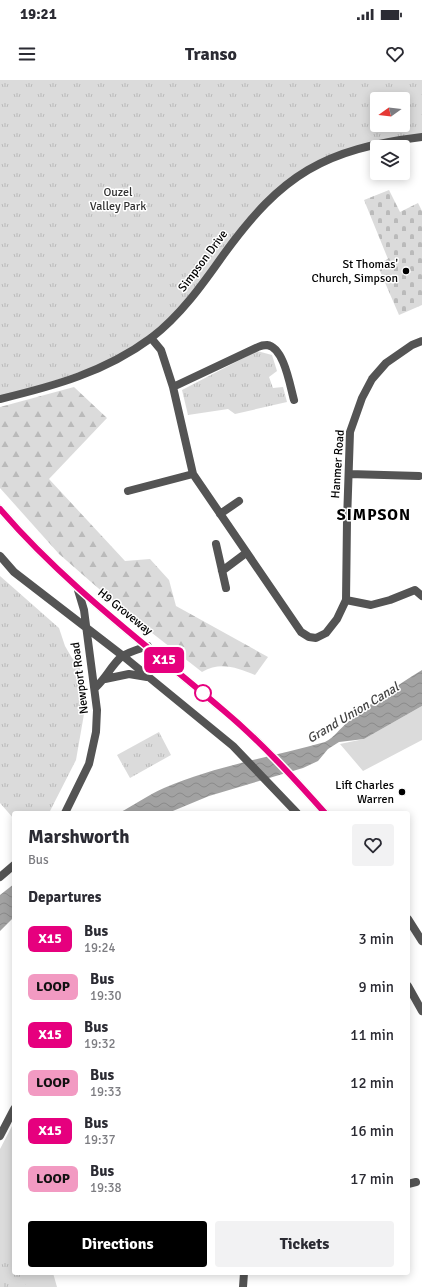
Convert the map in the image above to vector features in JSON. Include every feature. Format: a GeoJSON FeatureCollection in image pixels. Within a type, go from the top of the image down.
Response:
{"type":"FeatureCollection","features":[{"type":"Feature","properties":{"kind":"street","name":"Simpson Drive"},"geometry":{"type":"LineString","coordinates":[[0,399],[57,385],[88,374],[121,358],[151,338],[186,304],[250,219],[287,184],[324,161],[344,152],[422,137]]}},
{"type":"Feature","properties":{"kind":"street","name":"Hanmer Road"},"geometry":{"type":"LineString","coordinates":[[151,338],[161,350],[173,387],[193,474],[301,632],[308,637],[316,638],[326,632],[337,619],[346,600],[350,432],[362,398],[372,379],[386,363],[412,345],[422,341]]}},
{"type":"Feature","properties":{"kind":"street"},"geometry":{"type":"LineString","coordinates":[[173,387],[258,347],[267,345],[275,348],[282,358],[294,400]]}},
{"type":"Feature","properties":{"kind":"street"},"geometry":{"type":"LineString","coordinates":[[128,491],[193,474]]}},
{"type":"Feature","properties":{"kind":"street"},"geometry":{"type":"LineString","coordinates":[[349,474],[419,476]]}},
{"type":"Feature","properties":{"kind":"street"},"geometry":{"type":"LineString","coordinates":[[220,514],[239,501]]}},
{"type":"Feature","properties":{"kind":"street","name":"H9 Groveway"},"geometry":{"type":"LineString","coordinates":[[0,509],[77,587],[224,711],[275,758],[323,811]]}},
{"type":"Feature","properties":{"kind":"street"},"geometry":{"type":"LineString","coordinates":[[216,544],[226,588]]}},
{"type":"Feature","properties":{"kind":"street"},"geometry":{"type":"LineString","coordinates":[[222,571],[246,553]]}},
{"type":"Feature","properties":{"kind":"street"},"geometry":{"type":"LineString","coordinates":[[0,556],[14,572],[123,656],[233,746],[296,811]]}},
{"type":"Feature","properties":{"kind":"street","name":"Newport Road"},"geometry":{"type":"LineString","coordinates":[[66,811],[89,764],[96,732],[96,687],[82,600],[77,587]]}},
{"type":"Feature","properties":{"kind":"street"},"geometry":{"type":"LineString","coordinates":[[346,600],[371,605],[390,600],[415,590],[422,596]]}},
{"type":"Feature","properties":{"kind":"street"},"geometry":{"type":"LineString","coordinates":[[96,687],[105,679],[117,661],[123,656],[148,646]]}},
{"type":"Feature","properties":{"kind":"street"},"geometry":{"type":"LineString","coordinates":[[105,679],[129,674],[148,677]]}},
{"type":"Feature","properties":{"kind":"street"},"geometry":{"type":"LineString","coordinates":[[0,877],[12,867]]}},
{"type":"Feature","properties":{"kind":"street"},"geometry":{"type":"LineString","coordinates":[[410,922],[422,941]]}},
{"type":"Feature","properties":{"kind":"street"},"geometry":{"type":"LineString","coordinates":[[411,991],[422,995]]}},
{"type":"Feature","properties":{"kind":"street"},"geometry":{"type":"LineString","coordinates":[[411,991],[422,1011]]}},
{"type":"Feature","properties":{"kind":"street"},"geometry":{"type":"LineString","coordinates":[[0,1136],[12,1113]]}},
{"type":"Feature","properties":{"kind":"street"},"geometry":{"type":"LineString","coordinates":[[243,1287],[244,1275]]}},
{"type":"Feature","properties":{"kind":"green space","name":"Ouzel Valley Park"},"geometry":{"type":"Polygon","coordinates":[[[0,80],[422,80],[422,137],[410,140],[370,140],[370,150],[324,161],[267,201],[186,304],[121,358],[0,399],[0,80]]]}},
{"type":"Feature","properties":{"kind":"green space"},"geometry":{"type":"Polygon","coordinates":[[[389,190],[400,212],[418,203],[422,211],[422,305],[399,315],[377,264],[388,259],[364,200],[389,190]]]}},
{"type":"Feature","properties":{"kind":"green space"},"geometry":{"type":"Polygon","coordinates":[[[257,351],[272,355],[277,371],[269,377],[273,388],[283,387],[287,402],[235,414],[228,409],[188,415],[182,390],[257,351]]]}},
{"type":"Feature","properties":{"kind":"green space"},"geometry":{"type":"Polygon","coordinates":[[[74,387],[107,418],[49,479],[125,561],[150,559],[169,580],[176,606],[268,657],[255,675],[235,668],[222,666],[202,672],[129,615],[59,554],[0,488],[0,407],[74,387]]]}},
{"type":"Feature","properties":{"kind":"green space"},"geometry":{"type":"Polygon","coordinates":[[[0,576],[59,628],[65,646],[72,658],[78,664],[83,675],[84,714],[76,760],[50,811],[12,811],[12,817],[0,803],[0,576]]]}},
{"type":"Feature","properties":{"kind":"green space"},"geometry":{"type":"Polygon","coordinates":[[[422,706],[422,740],[363,771],[340,744],[364,739],[422,706]]]}},
{"type":"Feature","properties":{"kind":"green space"},"geometry":{"type":"Polygon","coordinates":[[[159,732],[171,755],[130,778],[117,755],[159,732]]]}},
{"type":"Feature","properties":{"kind":"green space"},"geometry":{"type":"Polygon","coordinates":[[[12,1126],[12,1275],[54,1275],[57,1287],[0,1287],[0,1149],[12,1126]]]}},
{"type":"Feature","properties":{"kind":"green space"},"geometry":{"type":"Polygon","coordinates":[[[12,1251],[12,1275],[23,1275],[26,1287],[4,1287],[1,1259],[3,1253],[12,1251]]]}},
{"type":"Feature","properties":{"kind":"water"},"geometry":{"type":"Polygon","coordinates":[[[422,670],[422,706],[364,739],[339,742],[328,749],[318,761],[303,768],[209,796],[173,811],[122,811],[158,791],[183,780],[223,768],[325,742],[332,738],[345,725],[393,688],[422,670]]]}},
{"type":"Feature","properties":{"kind":"water"},"geometry":{"type":"Polygon","coordinates":[[[12,886],[12,919],[0,931],[0,895],[12,886]]]}},
{"type":"Feature","properties":{"kind":"bus line","name":"X15"},"geometry":{"type":"LineString","coordinates":[[0,509],[5,516],[85,595],[148,646],[255,739],[275,758],[323,811]]}},
{"type":"Feature","properties":{"kind":"place","name":"St Thomas' Church, Simpson"},"geometry":{"type":"Point","coordinates":[406,271]}},
{"type":"Feature","properties":{"kind":"place","name":"Lift Charles Warren"},"geometry":{"type":"Point","coordinates":[402,792]}},
{"type":"Feature","properties":{"kind":"district","name":"SIMPSON"},"geometry":{"type":"Point","coordinates":[374,515]}},
{"type":"Feature","properties":{"kind":"water label","name":"Grand Union Canal"},"geometry":{"type":"Point","coordinates":[353,713]}}]}
